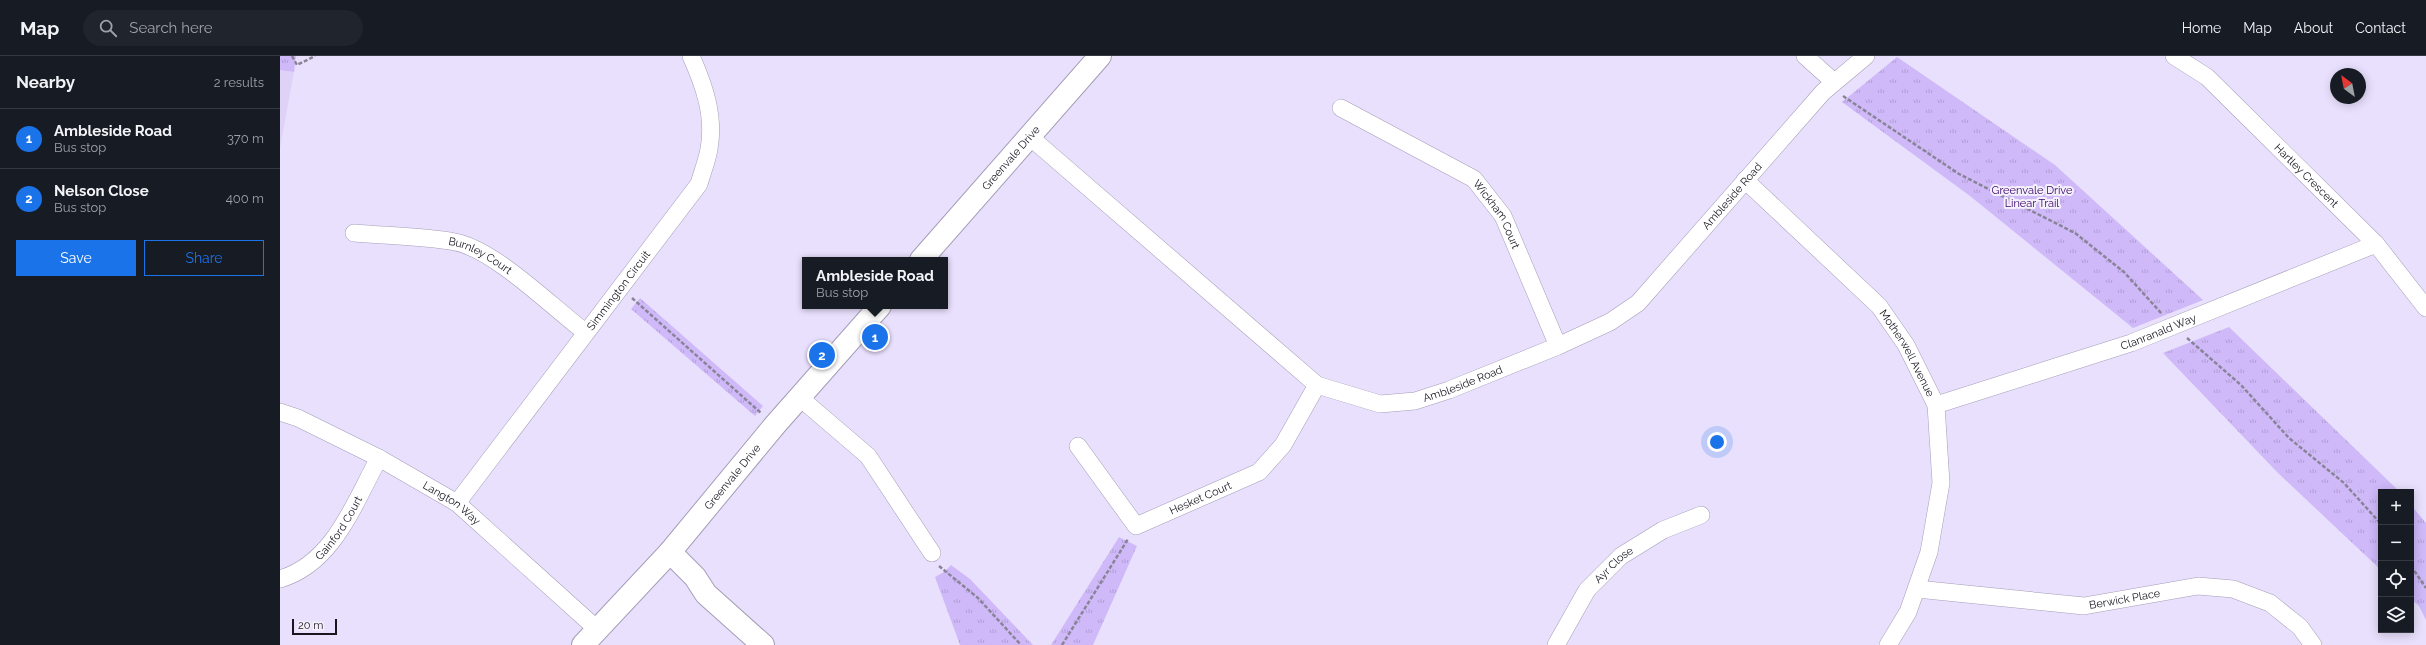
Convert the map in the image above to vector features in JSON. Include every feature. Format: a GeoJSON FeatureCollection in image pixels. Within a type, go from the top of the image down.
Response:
{"type":"FeatureCollection","features":[{"type":"Feature","properties":{"kind":"street","name":"Simmington Circuit"},"geometry":{"type":"LineString","coordinates":[[457,503],[698,184],[709,149],[710,114],[701,78],[691,56]]}},
{"type":"Feature","properties":{"kind":"street","name":"Greenvale Drive"},"geometry":{"type":"LineString","coordinates":[[924,257],[1100,56]]}},
{"type":"Feature","properties":{"kind":"street"},"geometry":{"type":"LineString","coordinates":[[1805,56],[1836,87]]}},
{"type":"Feature","properties":{"kind":"street","name":"Ambleside Road"},"geometry":{"type":"LineString","coordinates":[[1030,137],[1317,385],[1380,404],[1415,401],[1558,346],[1610,322],[1638,304],[1745,180],[1866,56]]}},
{"type":"Feature","properties":{"kind":"street","name":"Hartley Crescent"},"geometry":{"type":"LineString","coordinates":[[2174,56],[2207,77],[2376,244],[2426,308]]}},
{"type":"Feature","properties":{"kind":"street","name":"Wickham Court"},"geometry":{"type":"LineString","coordinates":[[1341,108],[1474,178],[1503,216],[1558,346]]}},
{"type":"Feature","properties":{"kind":"street","name":"Motherwell Avenue"},"geometry":{"type":"LineString","coordinates":[[1745,180],[1879,306],[1906,345],[1936,405],[1941,482],[1929,552],[1908,612],[1888,645]]}},
{"type":"Feature","properties":{"kind":"street","name":"Burnley Court"},"geometry":{"type":"LineString","coordinates":[[354,233],[456,242],[476,249],[494,259],[585,332]]}},
{"type":"Feature","properties":{"kind":"street","name":"Clanranald Way"},"geometry":{"type":"LineString","coordinates":[[1936,405],[2132,343],[2376,244]]}},
{"type":"Feature","properties":{"kind":"street","name":"Greenvale Drive"},"geometry":{"type":"LineString","coordinates":[[590,638],[664,558],[775,425],[877,309]]}},
{"type":"Feature","properties":{"kind":"street","name":"Hesket Court"},"geometry":{"type":"LineString","coordinates":[[1136,526],[1259,472],[1283,445],[1317,385]]}},
{"type":"Feature","properties":{"kind":"street"},"geometry":{"type":"LineString","coordinates":[[799,397],[868,456],[932,553]]}},
{"type":"Feature","properties":{"kind":"street","name":"Langton Way"},"geometry":{"type":"LineString","coordinates":[[280,412],[298,418],[379,458],[457,503],[590,638]]}},
{"type":"Feature","properties":{"kind":"street"},"geometry":{"type":"LineString","coordinates":[[1078,446],[1136,526]]}},
{"type":"Feature","properties":{"kind":"street","name":"Gainford Court"},"geometry":{"type":"LineString","coordinates":[[280,579],[304,569],[323,553],[337,535],[379,458]]}},
{"type":"Feature","properties":{"kind":"street","name":"Ayr Close"},"geometry":{"type":"LineString","coordinates":[[1556,645],[1587,590],[1621,556],[1663,530],[1701,515]]}},
{"type":"Feature","properties":{"kind":"street"},"geometry":{"type":"LineString","coordinates":[[664,558],[688,586],[706,594],[763,645]]}},
{"type":"Feature","properties":{"kind":"street","name":"Berwick Place"},"geometry":{"type":"LineString","coordinates":[[1917,589],[2084,606],[2198,586],[2233,589],[2270,603],[2300,627],[2313,645]]}},
{"type":"Feature","properties":{"kind":"path"},"geometry":{"type":"LineString","coordinates":[[292,56],[297,65],[316,56]]}},
{"type":"Feature","properties":{"kind":"path"},"geometry":{"type":"LineString","coordinates":[[1836,87],[1959,174],[2075,233],[2124,272],[2173,326],[2241,385],[2289,438],[2344,483],[2378,521]]}},
{"type":"Feature","properties":{"kind":"path"},"geometry":{"type":"LineString","coordinates":[[619,287],[775,425]]}},
{"type":"Feature","properties":{"kind":"path"},"geometry":{"type":"LineString","coordinates":[[1062,645],[1136,526]]}},
{"type":"Feature","properties":{"kind":"path"},"geometry":{"type":"LineString","coordinates":[[932,553],[943,571],[978,598],[1021,645]]}},
{"type":"Feature","properties":{"kind":"path"},"geometry":{"type":"LineString","coordinates":[[2414,570],[2426,588]]}},
{"type":"Feature","properties":{"kind":"shaded area"},"geometry":{"type":"Polygon","coordinates":[[[280,70],[294,72],[280,148],[280,70]]]}},
{"type":"Feature","properties":{"kind":"green space"},"geometry":{"type":"Polygon","coordinates":[[[280,56],[296,56],[294,72],[280,70],[280,56]]]}},
{"type":"Feature","properties":{"kind":"green space","name":"Greenvale Drive Linear Trail"},"geometry":{"type":"Polygon","coordinates":[[[1897,57],[2055,165],[2203,300],[2133,328],[1970,196],[1842,102],[1897,57]]]}},
{"type":"Feature","properties":{"kind":"green space"},"geometry":{"type":"Polygon","coordinates":[[[640,298],[763,406],[755,416],[631,309],[640,298]]]}},
{"type":"Feature","properties":{"kind":"green space"},"geometry":{"type":"Polygon","coordinates":[[[2229,327],[2397,489],[2378,489],[2378,567],[2278,473],[2163,353],[2229,327]]]}},
{"type":"Feature","properties":{"kind":"green space"},"geometry":{"type":"Polygon","coordinates":[[[2414,509],[2426,523],[2426,620],[2419,606],[2414,602],[2414,509]]]}},
{"type":"Feature","properties":{"kind":"green space"},"geometry":{"type":"Polygon","coordinates":[[[1119,537],[1137,546],[1093,645],[1051,645],[1119,537]]]}},
{"type":"Feature","properties":{"kind":"green space"},"geometry":{"type":"Polygon","coordinates":[[[951,565],[970,579],[1033,645],[960,645],[935,577],[944,572],[951,565]]]}},
{"type":"Feature","properties":{"kind":"place","name":"Ambleside Road"},"geometry":{"type":"Point","coordinates":[875,337]}},
{"type":"Feature","properties":{"kind":"place","name":"Nelson Close"},"geometry":{"type":"Point","coordinates":[822,355]}}]}
